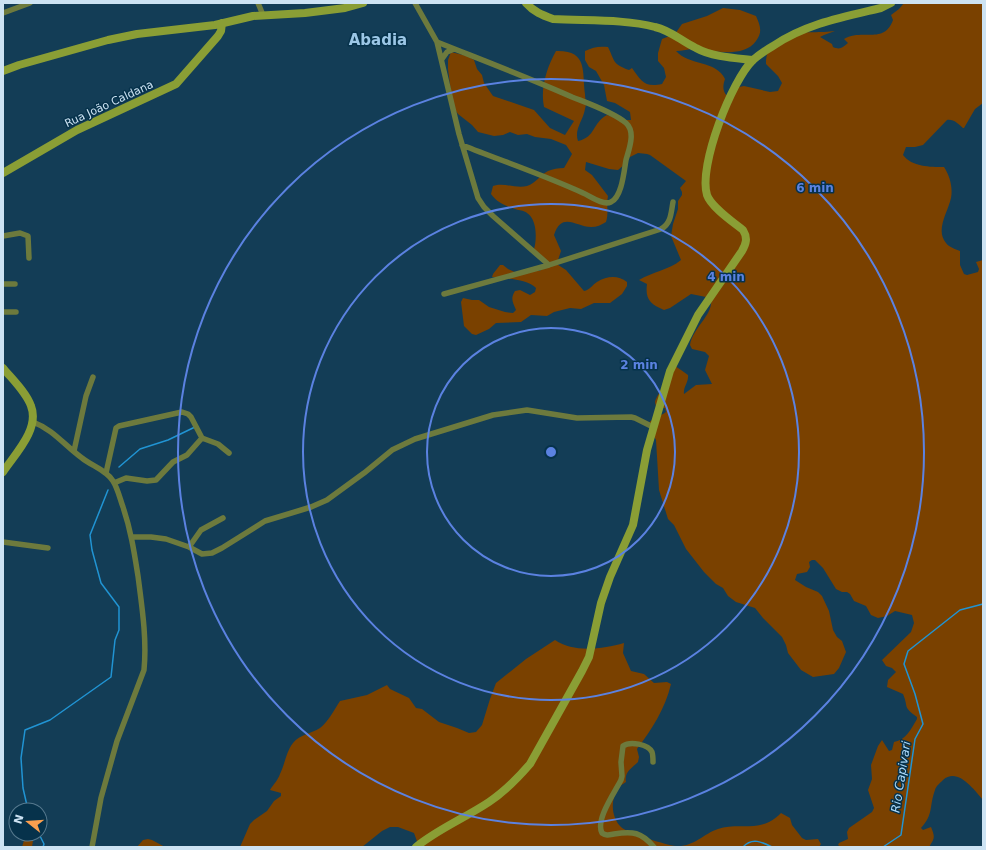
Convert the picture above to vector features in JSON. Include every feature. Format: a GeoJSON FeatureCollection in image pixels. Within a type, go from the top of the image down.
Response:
{"type":"FeatureCollection","features":[{"type":"Feature","properties":{"kind":"street"},"geometry":{"type":"LineString","coordinates":[[3,13],[30,3]]}},
{"type":"Feature","properties":{"kind":"street"},"geometry":{"type":"LineString","coordinates":[[258,3],[263,15]]}},
{"type":"Feature","properties":{"kind":"street"},"geometry":{"type":"LineString","coordinates":[[3,71],[108,40],[166,30],[218,24],[263,15],[305,13],[345,8],[363,3]]}},
{"type":"Feature","properties":{"kind":"street"},"geometry":{"type":"LineString","coordinates":[[415,3],[437,42],[462,145],[478,198],[484,207],[549,265]]}},
{"type":"Feature","properties":{"kind":"street"},"geometry":{"type":"LineString","coordinates":[[526,3],[538,13],[553,18],[655,27],[672,33],[694,48],[753,60]]}},
{"type":"Feature","properties":{"kind":"street"},"geometry":{"type":"LineString","coordinates":[[416,847],[426,839],[490,801],[521,775],[542,746],[589,657],[610,577],[633,524],[647,450],[670,371],[698,315],[718,288],[745,245],[747,237],[743,230],[709,200],[706,188],[708,164],[715,132],[740,78],[753,60],[794,33],[810,26],[881,8],[891,3]]}},
{"type":"Feature","properties":{"kind":"street","name":"Rua João Caldana"},"geometry":{"type":"LineString","coordinates":[[3,173],[77,130],[176,84],[214,41],[221,30],[218,24]]}},
{"type":"Feature","properties":{"kind":"street"},"geometry":{"type":"LineString","coordinates":[[437,42],[521,75],[597,108],[626,123],[631,131],[631,141],[620,188],[617,197],[612,202],[607,203],[462,145]]}},
{"type":"Feature","properties":{"kind":"street"},"geometry":{"type":"LineString","coordinates":[[442,59],[447,52],[454,49]]}},
{"type":"Feature","properties":{"kind":"street"},"geometry":{"type":"LineString","coordinates":[[444,294],[549,265],[661,229],[669,223],[673,202]]}},
{"type":"Feature","properties":{"kind":"street"},"geometry":{"type":"LineString","coordinates":[[3,236],[20,233],[28,236],[29,258]]}},
{"type":"Feature","properties":{"kind":"street"},"geometry":{"type":"LineString","coordinates":[[3,284],[15,284]]}},
{"type":"Feature","properties":{"kind":"street"},"geometry":{"type":"LineString","coordinates":[[3,312],[16,312]]}},
{"type":"Feature","properties":{"kind":"street"},"geometry":{"type":"LineString","coordinates":[[3,368],[26,397],[31,406],[33,422],[28,434],[3,472]]}},
{"type":"Feature","properties":{"kind":"street"},"geometry":{"type":"LineString","coordinates":[[74,451],[86,396],[93,377]]}},
{"type":"Feature","properties":{"kind":"street"},"geometry":{"type":"LineString","coordinates":[[132,537],[166,539],[189,547],[202,554],[212,553],[265,521],[311,507],[327,500],[392,450],[403,444],[493,415],[527,410],[577,418],[631,417],[653,427]]}},
{"type":"Feature","properties":{"kind":"street"},"geometry":{"type":"LineString","coordinates":[[106,473],[115,432],[119,426],[182,412],[185,412],[190,417],[202,438],[218,444],[229,453]]}},
{"type":"Feature","properties":{"kind":"street"},"geometry":{"type":"LineString","coordinates":[[33,422],[49,429],[82,458],[106,473],[114,483],[132,537],[144,620],[144,670],[118,742],[102,798],[92,847]]}},
{"type":"Feature","properties":{"kind":"street"},"geometry":{"type":"LineString","coordinates":[[114,483],[126,478],[147,481],[156,480],[173,462],[187,455],[202,438]]}},
{"type":"Feature","properties":{"kind":"street"},"geometry":{"type":"LineString","coordinates":[[189,547],[201,530],[223,518]]}},
{"type":"Feature","properties":{"kind":"street"},"geometry":{"type":"LineString","coordinates":[[3,542],[48,548]]}},
{"type":"Feature","properties":{"kind":"street"},"geometry":{"type":"LineString","coordinates":[[654,762],[653,754],[649,748],[634,744],[627,744],[623,746],[621,780],[604,814],[600,830],[602,833],[608,835],[624,832],[637,833],[643,836],[654,847]]}},
{"type":"Feature","properties":{"kind":"shaded area"},"geometry":{"type":"Polygon","coordinates":[[[904,3],[983,3],[983,103],[975,109],[964,128],[954,121],[947,120],[923,145],[906,147],[903,155],[911,162],[916,164],[944,167],[952,190],[951,198],[943,221],[943,238],[949,246],[960,251],[960,265],[964,274],[967,275],[978,272],[979,269],[976,262],[983,260],[983,800],[965,781],[954,776],[949,777],[938,785],[933,796],[930,814],[921,828],[923,830],[931,827],[934,837],[929,847],[841,847],[838,845],[839,843],[848,839],[847,832],[849,828],[872,812],[874,808],[868,790],[872,779],[871,765],[878,746],[882,740],[889,751],[892,750],[894,742],[905,736],[917,719],[917,717],[908,709],[903,694],[887,687],[888,680],[896,672],[892,668],[886,666],[882,660],[911,632],[914,623],[912,615],[895,611],[887,616],[878,618],[871,615],[866,606],[854,601],[850,594],[836,589],[823,568],[815,560],[812,560],[809,562],[810,567],[807,572],[797,574],[795,580],[818,592],[822,596],[829,611],[833,630],[837,637],[842,641],[846,652],[839,668],[834,674],[813,677],[801,670],[788,653],[782,637],[755,608],[736,602],[728,596],[723,588],[716,584],[704,572],[686,549],[674,525],[668,519],[659,490],[656,440],[648,424],[666,412],[665,408],[657,408],[655,402],[675,366],[688,375],[684,394],[696,385],[712,384],[705,370],[709,356],[705,352],[692,349],[690,345],[695,332],[709,310],[711,298],[691,294],[670,308],[664,310],[652,303],[647,294],[647,284],[639,280],[681,260],[671,236],[678,209],[678,201],[682,195],[680,188],[686,181],[650,155],[638,153],[628,158],[624,165],[618,170],[609,169],[586,162],[585,170],[592,175],[608,196],[606,222],[599,226],[591,227],[565,222],[557,228],[554,235],[561,251],[558,260],[555,263],[566,270],[584,291],[588,290],[595,283],[601,280],[616,277],[627,282],[627,286],[622,294],[610,303],[594,303],[581,309],[570,308],[554,312],[547,316],[531,315],[521,322],[496,323],[489,329],[476,335],[472,334],[464,326],[461,302],[463,298],[479,300],[489,307],[513,313],[516,310],[512,298],[515,291],[520,290],[530,295],[535,292],[536,288],[527,283],[492,277],[500,265],[503,265],[519,274],[526,271],[539,271],[549,266],[534,249],[536,240],[533,220],[525,212],[506,206],[497,200],[491,194],[493,186],[527,186],[548,171],[564,168],[572,154],[566,145],[551,139],[535,137],[527,134],[518,135],[510,132],[503,135],[494,136],[478,132],[458,114],[453,107],[448,60],[451,52],[467,56],[474,60],[477,69],[482,75],[484,83],[493,96],[534,110],[550,128],[565,135],[574,121],[544,107],[543,92],[547,71],[556,51],[574,54],[578,58],[583,70],[586,103],[577,133],[578,141],[588,136],[602,118],[607,115],[623,120],[631,120],[630,112],[615,103],[607,101],[604,85],[596,71],[589,67],[585,60],[585,51],[596,47],[608,47],[617,64],[629,70],[632,68],[638,77],[647,84],[662,84],[666,77],[664,68],[658,61],[658,53],[662,39],[675,34],[682,24],[707,16],[723,8],[740,10],[756,16],[760,25],[760,35],[750,47],[736,52],[719,52],[694,49],[676,51],[681,56],[709,66],[721,73],[725,79],[723,88],[726,95],[730,99],[734,88],[744,86],[770,92],[778,91],[782,83],[778,76],[766,64],[768,51],[773,43],[781,37],[791,34],[835,31],[820,37],[832,44],[833,47],[841,48],[848,43],[844,39],[851,36],[872,35],[884,32],[889,28],[893,20],[891,15],[904,3]]]}},
{"type":"Feature","properties":{"kind":"shaded area"},"geometry":{"type":"Polygon","coordinates":[[[555,640],[571,647],[588,649],[624,643],[623,653],[631,671],[644,674],[654,683],[667,682],[671,684],[665,702],[657,718],[637,749],[639,757],[638,762],[629,770],[626,776],[626,782],[618,788],[613,800],[614,815],[621,827],[656,841],[682,846],[724,827],[757,826],[769,822],[781,813],[790,818],[792,825],[802,838],[806,840],[818,839],[821,844],[819,847],[422,847],[418,844],[414,833],[398,827],[390,827],[382,831],[362,847],[240,847],[250,824],[267,811],[274,801],[281,796],[281,793],[270,790],[282,770],[293,743],[302,736],[320,728],[340,701],[367,695],[387,685],[390,689],[409,698],[416,708],[422,709],[439,722],[469,733],[476,732],[482,725],[496,683],[526,659],[555,640]]]}},
{"type":"Feature","properties":{"kind":"shaded area"},"geometry":{"type":"Polygon","coordinates":[[[148,839],[165,847],[137,847],[143,840],[148,839]]]}},
{"type":"Feature","properties":{"kind":"shaded area"},"geometry":{"type":"Polygon","coordinates":[[[24,842],[33,842],[32,847],[22,847],[24,842]]]}},
{"type":"Feature","properties":{"kind":"waterway"},"geometry":{"type":"LineString","coordinates":[[119,467],[140,449],[168,440],[195,427]]}},
{"type":"Feature","properties":{"kind":"waterway"},"geometry":{"type":"LineString","coordinates":[[26,802],[23,788],[21,758],[25,730],[50,720],[111,677],[115,640],[119,630],[119,607],[101,583],[92,550],[90,535],[108,490]]}},
{"type":"Feature","properties":{"kind":"waterway","name":"Rio Capivari"},"geometry":{"type":"LineString","coordinates":[[883,847],[901,835],[915,739],[923,724],[915,694],[904,664],[908,651],[960,610],[983,604]]}},
{"type":"Feature","properties":{"kind":"waterway","name":"Rio Capivari"},"geometry":{"type":"LineString","coordinates":[[743,847],[753,841],[761,842],[772,847]]}},
{"type":"Feature","properties":{"kind":"waterway"},"geometry":{"type":"LineString","coordinates":[[43,842],[43,847]]}},
{"type":"Feature","properties":{"kind":"district","name":"Abadia"},"geometry":{"type":"Point","coordinates":[378,40]}}]}
